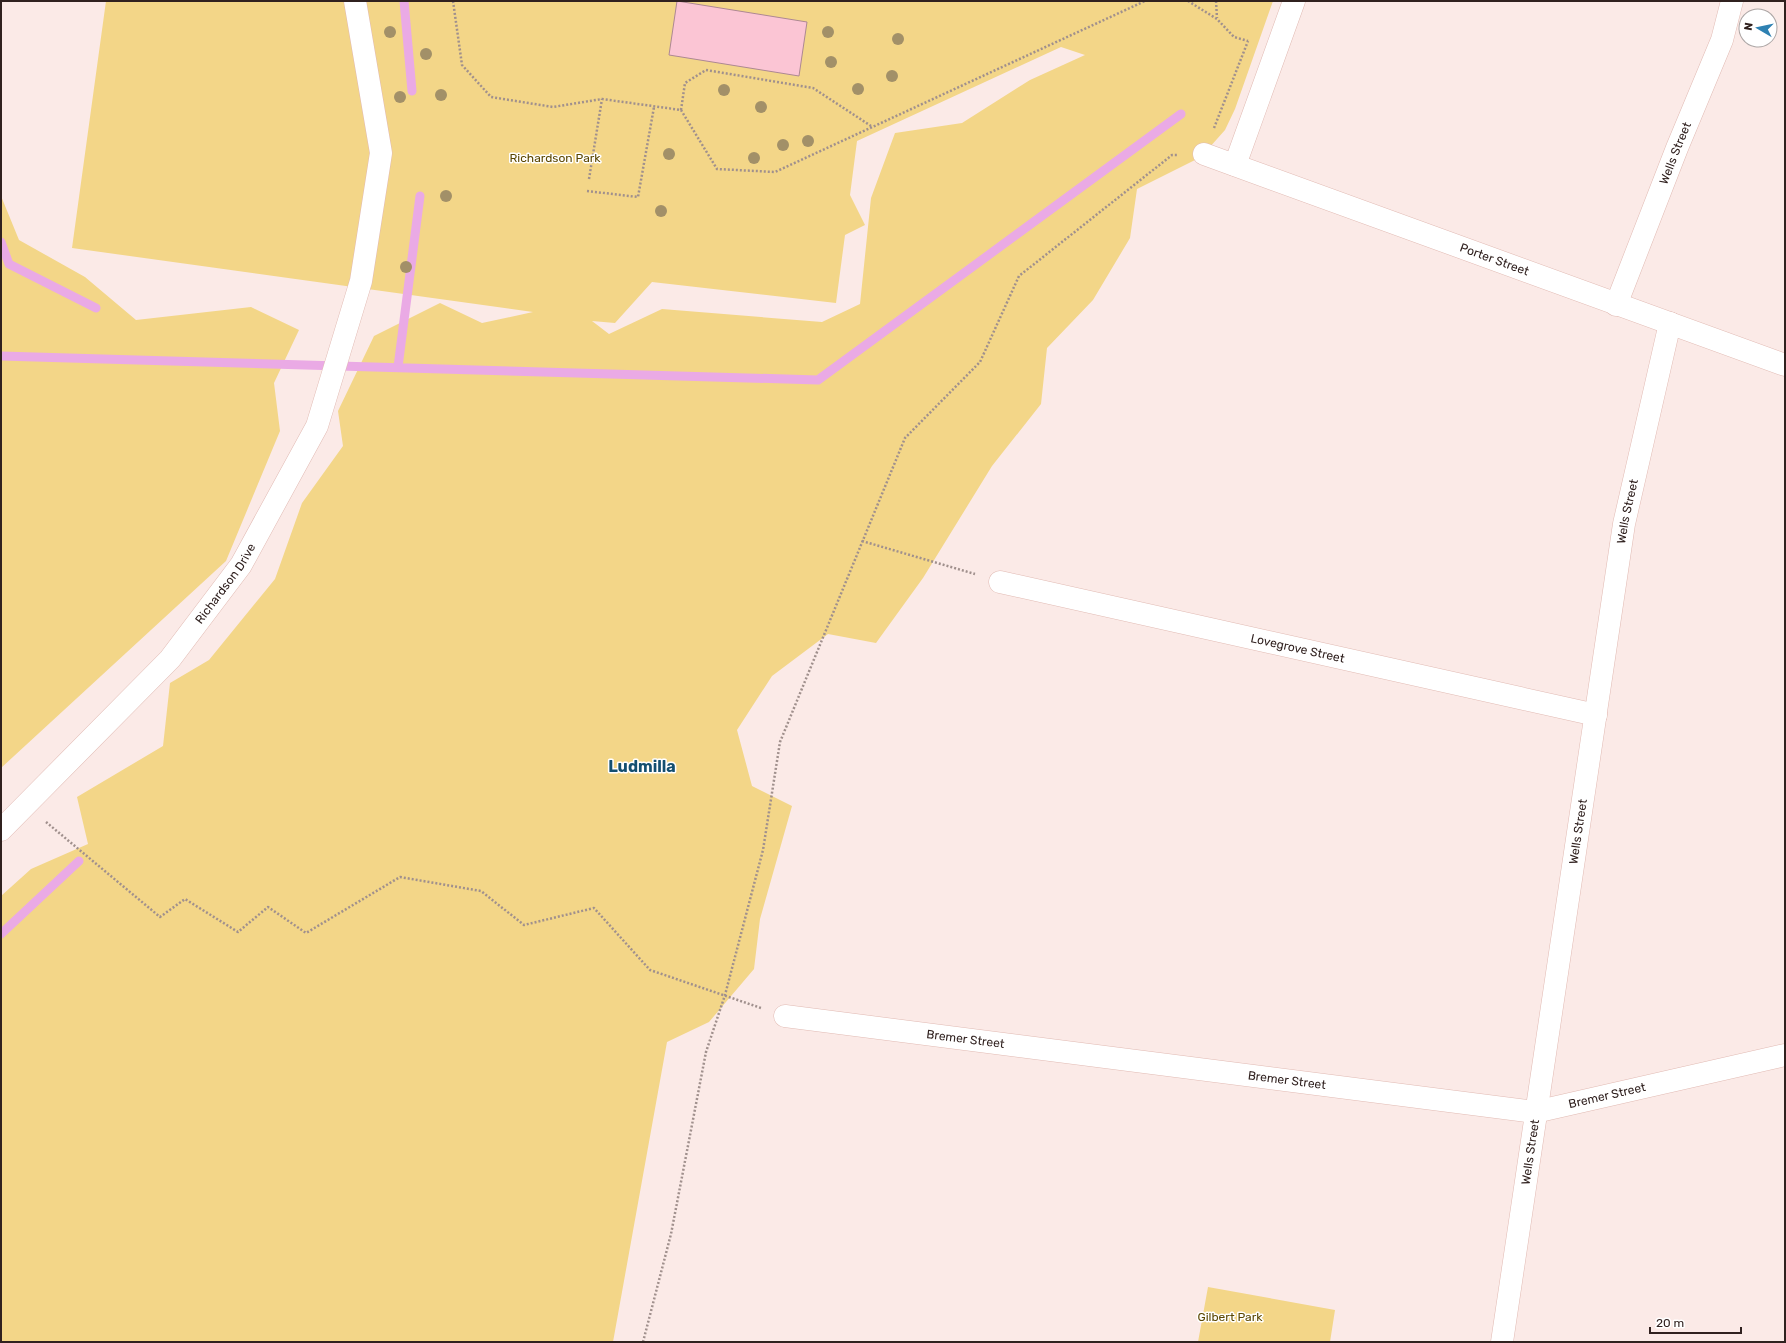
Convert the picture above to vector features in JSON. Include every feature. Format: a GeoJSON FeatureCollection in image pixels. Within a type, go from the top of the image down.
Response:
{"type":"FeatureCollection","features":[{"type":"Feature","properties":{"kind":"street","name":"Richardson Drive"},"geometry":{"type":"LineString","coordinates":[[1,830],[170,659],[241,566],[317,426],[361,281],[381,153],[355,1]]}},
{"type":"Feature","properties":{"kind":"street"},"geometry":{"type":"LineString","coordinates":[[1235,165],[1294,1]]}},
{"type":"Feature","properties":{"kind":"street","name":"Wells Street"},"geometry":{"type":"LineString","coordinates":[[1616,305],[1677,148],[1722,40],[1732,1]]}},
{"type":"Feature","properties":{"kind":"street","name":"Porter Street"},"geometry":{"type":"LineString","coordinates":[[1204,154],[1616,305],[1785,365]]}},
{"type":"Feature","properties":{"kind":"street","name":"Wells Street"},"geometry":{"type":"LineString","coordinates":[[1502,1342],[1535,1112],[1624,524],[1670,323]]}},
{"type":"Feature","properties":{"kind":"street","name":"Lovegrove Street"},"geometry":{"type":"LineString","coordinates":[[1000,582],[1596,715]]}},
{"type":"Feature","properties":{"kind":"street","name":"Bremer Street"},"geometry":{"type":"LineString","coordinates":[[785,1016],[1535,1112],[1785,1055]]}},
{"type":"Feature","properties":{"kind":"path"},"geometry":{"type":"LineString","coordinates":[[453,1],[462,65],[492,97],[553,107],[602,100],[681,110]]}},
{"type":"Feature","properties":{"kind":"path"},"geometry":{"type":"LineString","coordinates":[[871,126],[813,88],[706,70],[685,83],[681,110],[716,169],[775,172],[871,126],[1145,1]]}},
{"type":"Feature","properties":{"kind":"path"},"geometry":{"type":"LineString","coordinates":[[1188,1],[1217,19],[1234,36],[1277,50]]}},
{"type":"Feature","properties":{"kind":"path"},"geometry":{"type":"LineString","coordinates":[[1216,1],[1217,19]]}},
{"type":"Feature","properties":{"kind":"path"},"geometry":{"type":"LineString","coordinates":[[643,1342],[671,1234],[706,1052],[725,995],[763,850],[780,742],[905,438],[980,362],[1019,276],[1172,155],[1204,154],[1248,41]]}},
{"type":"Feature","properties":{"kind":"path"},"geometry":{"type":"LineString","coordinates":[[589,179],[602,100]]}},
{"type":"Feature","properties":{"kind":"path"},"geometry":{"type":"LineString","coordinates":[[587,190],[638,196],[654,107]]}},
{"type":"Feature","properties":{"kind":"path"},"geometry":{"type":"LineString","coordinates":[[862,541],[1000,582]]}},
{"type":"Feature","properties":{"kind":"path"},"geometry":{"type":"LineString","coordinates":[[25,805],[160,917],[185,900],[238,932],[268,907],[306,933],[400,877],[481,891],[524,925],[594,908],[650,970],[785,1016]]}},
{"type":"Feature","properties":{"kind":"green space","name":"Richardson Park"},"geometry":{"type":"Polygon","coordinates":[[[106,1],[1273,1],[1235,109],[1225,130],[1201,157],[1137,189],[1130,238],[1093,300],[1047,348],[1041,404],[992,466],[923,578],[876,643],[828,634],[772,676],[737,730],[752,786],[792,806],[760,919],[754,969],[709,1022],[667,1042],[613,1342],[1,1342],[1,896],[31,869],[88,844],[77,797],[163,746],[170,683],[209,660],[275,579],[302,503],[343,446],[338,411],[374,336],[440,303],[482,323],[533,312],[72,248],[106,1]],[[1061,47],[857,141],[850,195],[865,225],[845,235],[836,303],[652,282],[615,323],[592,321],[609,334],[662,309],[822,322],[860,304],[871,198],[895,133],[962,123],[1030,80],[1085,55],[1061,47]]]}},
{"type":"Feature","properties":{"kind":"green space"},"geometry":{"type":"Polygon","coordinates":[[[1,196],[19,240],[85,277],[136,320],[251,307],[299,330],[274,383],[280,431],[226,561],[1,768],[1,196]]]}},
{"type":"Feature","properties":{"kind":"green space","name":"Gilbert Park"},"geometry":{"type":"Polygon","coordinates":[[[1208,1287],[1335,1310],[1330,1342],[1198,1342],[1208,1287]]]}},
{"type":"Feature","properties":{"kind":"building"},"geometry":{"type":"Polygon","coordinates":[[[677,1],[807,22],[799,76],[669,55],[677,1]]]}},
{"type":"Feature","properties":{"kind":"waterway"},"geometry":{"type":"LineString","coordinates":[[404,1],[412,91]]}},
{"type":"Feature","properties":{"kind":"waterway"},"geometry":{"type":"LineString","coordinates":[[1,356],[818,380],[1181,114]]}},
{"type":"Feature","properties":{"kind":"waterway"},"geometry":{"type":"LineString","coordinates":[[398,367],[420,196]]}},
{"type":"Feature","properties":{"kind":"waterway"},"geometry":{"type":"LineString","coordinates":[[1,242],[9,264],[96,308]]}},
{"type":"Feature","properties":{"kind":"waterway"},"geometry":{"type":"LineString","coordinates":[[1,934],[79,861]]}},
{"type":"Feature","properties":{"kind":"district","name":"Ludmilla"},"geometry":{"type":"Point","coordinates":[642,766]}}]}
